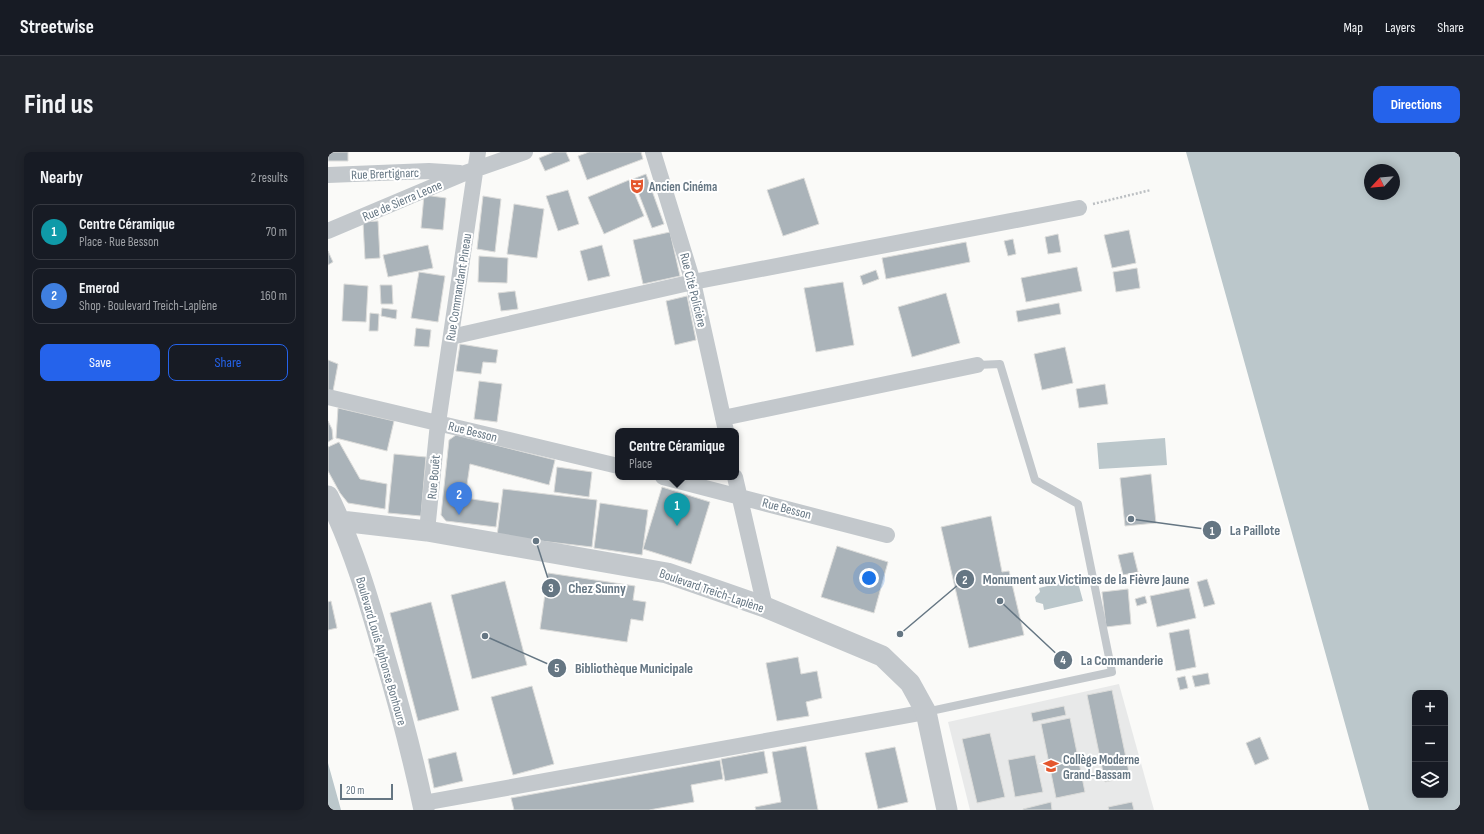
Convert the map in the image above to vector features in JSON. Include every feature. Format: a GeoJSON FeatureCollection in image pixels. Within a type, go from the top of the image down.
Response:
{"type":"FeatureCollection","features":[{"type":"Feature","properties":{"kind":"street","name":"Rue Commandant Pineau"},"geometry":{"type":"LineString","coordinates":[[438,423],[451,337],[470,172],[478,152]]}},
{"type":"Feature","properties":{"kind":"street","name":"Rue de Sierra Leone"},"geometry":{"type":"LineString","coordinates":[[328,231],[470,172],[525,152]]}},
{"type":"Feature","properties":{"kind":"street","name":"Rue Cité Policière"},"geometry":{"type":"LineString","coordinates":[[653,152],[693,282],[725,425]]}},
{"type":"Feature","properties":{"kind":"street","name":"Rue Brertignarc"},"geometry":{"type":"LineString","coordinates":[[328,175],[429,171],[470,172]]}},
{"type":"Feature","properties":{"kind":"street"},"geometry":{"type":"LineString","coordinates":[[451,337],[693,282],[1079,208]]}},
{"type":"Feature","properties":{"kind":"street"},"geometry":{"type":"LineString","coordinates":[[725,425],[977,366]]}},
{"type":"Feature","properties":{"kind":"street","name":"Rue Besson"},"geometry":{"type":"LineString","coordinates":[[328,397],[615,465]]}},
{"type":"Feature","properties":{"kind":"street","name":"Rue Bouët"},"geometry":{"type":"LineString","coordinates":[[428,531],[438,423]]}},
{"type":"Feature","properties":{"kind":"street","name":"Rue Besson"},"geometry":{"type":"LineString","coordinates":[[676,480],[739,495],[887,535]]}},
{"type":"Feature","properties":{"kind":"street"},"geometry":{"type":"LineString","coordinates":[[736,480],[765,607]]}},
{"type":"Feature","properties":{"kind":"street","name":"Boulevard Louis Alphonse Bonhoure"},"geometry":{"type":"LineString","coordinates":[[328,496],[341,521],[372,611],[400,711],[424,807]]}},
{"type":"Feature","properties":{"kind":"street","name":"Boulevard Treich-Laplène"},"geometry":{"type":"LineString","coordinates":[[341,521],[428,531],[667,573],[765,607],[882,656],[910,683],[926,712],[947,810]]}},
{"type":"Feature","properties":{"kind":"street"},"geometry":{"type":"LineString","coordinates":[[424,807],[926,712]]}},
{"type":"Feature","properties":{"kind":"lane"},"geometry":{"type":"LineString","coordinates":[[926,712],[1112,672],[1078,504],[1035,480],[1000,364],[977,366]]}},
{"type":"Feature","properties":{"kind":"path"},"geometry":{"type":"LineString","coordinates":[[1079,208],[1151,190]]}},
{"type":"Feature","properties":{"kind":"shaded area"},"geometry":{"type":"Polygon","coordinates":[[[1186,152],[1460,152],[1460,810],[1369,810],[1186,152]]]}},
{"type":"Feature","properties":{"kind":"shaded area"},"geometry":{"type":"Polygon","coordinates":[[[1165,438],[1167,465],[1099,469],[1097,443],[1165,438]]]}},
{"type":"Feature","properties":{"kind":"shaded area"},"geometry":{"type":"Polygon","coordinates":[[[1077,579],[1083,601],[1044,610],[1043,604],[1036,602],[1035,597],[1040,592],[1039,588],[1077,579]]]}},
{"type":"Feature","properties":{"kind":"shaded area","name":"Collège Moderne Grand-Bassam"},"geometry":{"type":"Polygon","coordinates":[[[1119,684],[1154,810],[970,810],[948,722],[1119,684]]]}},
{"type":"Feature","properties":{"kind":"shaded area"},"geometry":{"type":"Polygon","coordinates":[[[328,763],[341,810],[328,810],[328,763]]]}},
{"type":"Feature","properties":{"kind":"building"},"geometry":{"type":"Polygon","coordinates":[[[328,152],[348,152],[348,161],[328,161],[328,152]]]}},
{"type":"Feature","properties":{"kind":"building"},"geometry":{"type":"Polygon","coordinates":[[[554,152],[566,152],[570,161],[545,171],[539,158],[554,152]]]}},
{"type":"Feature","properties":{"kind":"building"},"geometry":{"type":"Polygon","coordinates":[[[589,152],[641,152],[643,159],[587,180],[578,156],[589,152]]]}},
{"type":"Feature","properties":{"kind":"building"},"geometry":{"type":"Polygon","coordinates":[[[646,174],[664,224],[652,228],[633,179],[646,174]]]}},
{"type":"Feature","properties":{"kind":"building"},"geometry":{"type":"Polygon","coordinates":[[[804,178],[819,224],[783,236],[767,190],[804,178]]]}},
{"type":"Feature","properties":{"kind":"building"},"geometry":{"type":"Polygon","coordinates":[[[629,180],[644,216],[604,234],[588,197],[629,180]]]}},
{"type":"Feature","properties":{"kind":"building"},"geometry":{"type":"Polygon","coordinates":[[[568,190],[579,224],[558,231],[546,196],[568,190]]]}},
{"type":"Feature","properties":{"kind":"building"},"geometry":{"type":"Polygon","coordinates":[[[424,195],[446,198],[443,230],[421,228],[424,195]]]}},
{"type":"Feature","properties":{"kind":"building"},"geometry":{"type":"Polygon","coordinates":[[[483,196],[501,199],[495,252],[477,249],[483,196]]]}},
{"type":"Feature","properties":{"kind":"building"},"geometry":{"type":"Polygon","coordinates":[[[514,204],[544,209],[537,258],[507,254],[514,204]]]}},
{"type":"Feature","properties":{"kind":"building"},"geometry":{"type":"Polygon","coordinates":[[[378,221],[380,258],[365,259],[363,222],[378,221]]]}},
{"type":"Feature","properties":{"kind":"building"},"geometry":{"type":"Polygon","coordinates":[[[1129,230],[1136,263],[1112,268],[1104,235],[1129,230]]]}},
{"type":"Feature","properties":{"kind":"building"},"geometry":{"type":"Polygon","coordinates":[[[670,232],[680,276],[643,284],[633,240],[670,232]]]}},
{"type":"Feature","properties":{"kind":"building"},"geometry":{"type":"Polygon","coordinates":[[[1058,234],[1061,252],[1048,254],[1045,237],[1058,234]]]}},
{"type":"Feature","properties":{"kind":"building"},"geometry":{"type":"Polygon","coordinates":[[[1013,239],[1016,254],[1008,256],[1004,241],[1013,239]]]}},
{"type":"Feature","properties":{"kind":"building"},"geometry":{"type":"Polygon","coordinates":[[[966,242],[970,262],[886,279],[882,258],[966,242]]]}},
{"type":"Feature","properties":{"kind":"building"},"geometry":{"type":"Polygon","coordinates":[[[428,245],[433,268],[388,277],[383,255],[428,245]]]}},
{"type":"Feature","properties":{"kind":"building"},"geometry":{"type":"Polygon","coordinates":[[[602,245],[610,276],[588,281],[580,251],[602,245]]]}},
{"type":"Feature","properties":{"kind":"building"},"geometry":{"type":"Polygon","coordinates":[[[328,251],[333,262],[328,265],[328,251]]]}},
{"type":"Feature","properties":{"kind":"building"},"geometry":{"type":"Polygon","coordinates":[[[479,256],[508,258],[507,283],[478,282],[479,256]]]}},
{"type":"Feature","properties":{"kind":"building"},"geometry":{"type":"Polygon","coordinates":[[[1077,267],[1082,291],[1026,302],[1021,278],[1077,267]]]}},
{"type":"Feature","properties":{"kind":"building"},"geometry":{"type":"Polygon","coordinates":[[[1137,268],[1140,288],[1116,292],[1113,272],[1137,268]]]}},
{"type":"Feature","properties":{"kind":"building"},"geometry":{"type":"Polygon","coordinates":[[[876,270],[879,279],[863,285],[860,276],[876,270]]]}},
{"type":"Feature","properties":{"kind":"building"},"geometry":{"type":"Polygon","coordinates":[[[419,272],[445,276],[438,322],[411,318],[419,272]]]}},
{"type":"Feature","properties":{"kind":"building"},"geometry":{"type":"Polygon","coordinates":[[[843,282],[854,345],[816,352],[804,288],[843,282]]]}},
{"type":"Feature","properties":{"kind":"building"},"geometry":{"type":"Polygon","coordinates":[[[344,284],[368,286],[366,322],[342,321],[344,284]]]}},
{"type":"Feature","properties":{"kind":"building"},"geometry":{"type":"Polygon","coordinates":[[[380,285],[392,285],[393,304],[381,304],[380,285]]]}},
{"type":"Feature","properties":{"kind":"building"},"geometry":{"type":"Polygon","coordinates":[[[515,291],[518,309],[501,311],[498,293],[515,291]]]}},
{"type":"Feature","properties":{"kind":"building"},"geometry":{"type":"Polygon","coordinates":[[[946,293],[960,343],[912,357],[898,307],[946,293]]]}},
{"type":"Feature","properties":{"kind":"building"},"geometry":{"type":"Polygon","coordinates":[[[687,296],[696,340],[675,345],[666,301],[687,296]]]}},
{"type":"Feature","properties":{"kind":"building"},"geometry":{"type":"Polygon","coordinates":[[[1059,303],[1061,314],[1018,322],[1016,311],[1059,303]]]}},
{"type":"Feature","properties":{"kind":"building"},"geometry":{"type":"Polygon","coordinates":[[[382,308],[397,310],[396,319],[381,316],[382,308]]]}},
{"type":"Feature","properties":{"kind":"building"},"geometry":{"type":"Polygon","coordinates":[[[370,313],[379,314],[378,331],[369,331],[370,313]]]}},
{"type":"Feature","properties":{"kind":"building"},"geometry":{"type":"Polygon","coordinates":[[[416,328],[431,330],[429,347],[414,346],[416,328]]]}},
{"type":"Feature","properties":{"kind":"building"},"geometry":{"type":"Polygon","coordinates":[[[460,344],[498,350],[496,363],[483,362],[481,374],[456,371],[460,344]]]}},
{"type":"Feature","properties":{"kind":"building"},"geometry":{"type":"Polygon","coordinates":[[[1065,347],[1073,383],[1042,390],[1034,354],[1065,347]]]}},
{"type":"Feature","properties":{"kind":"building"},"geometry":{"type":"Polygon","coordinates":[[[328,360],[338,364],[333,391],[328,390],[328,360]]]}},
{"type":"Feature","properties":{"kind":"building"},"geometry":{"type":"Polygon","coordinates":[[[479,381],[502,384],[497,422],[474,419],[479,381]]]}},
{"type":"Feature","properties":{"kind":"building"},"geometry":{"type":"Polygon","coordinates":[[[1105,384],[1108,404],[1079,408],[1076,389],[1105,384]]]}},
{"type":"Feature","properties":{"kind":"building"},"geometry":{"type":"Polygon","coordinates":[[[338,408],[394,421],[387,451],[336,438],[338,408]]]}},
{"type":"Feature","properties":{"kind":"building"},"geometry":{"type":"Polygon","coordinates":[[[328,421],[332,429],[333,439],[328,442],[328,421]]]}},
{"type":"Feature","properties":{"kind":"building"},"geometry":{"type":"Polygon","coordinates":[[[456,435],[555,460],[549,485],[470,464],[465,498],[499,503],[496,527],[446,521],[441,515],[449,440],[456,435]]]}},
{"type":"Feature","properties":{"kind":"building"},"geometry":{"type":"Polygon","coordinates":[[[339,442],[360,479],[387,484],[385,509],[348,503],[340,493],[328,471],[328,447],[339,442]]]}},
{"type":"Feature","properties":{"kind":"building"},"geometry":{"type":"Polygon","coordinates":[[[394,454],[426,457],[421,516],[388,513],[394,454]]]}},
{"type":"Feature","properties":{"kind":"building"},"geometry":{"type":"Polygon","coordinates":[[[557,467],[592,472],[589,497],[554,492],[557,467]]]}},
{"type":"Feature","properties":{"kind":"building"},"geometry":{"type":"Polygon","coordinates":[[[1151,474],[1156,523],[1125,526],[1120,478],[1151,474]]]}},
{"type":"Feature","properties":{"kind":"building"},"geometry":{"type":"Polygon","coordinates":[[[662,487],[710,502],[691,564],[643,549],[662,487]]]}},
{"type":"Feature","properties":{"kind":"building"},"geometry":{"type":"Polygon","coordinates":[[[503,489],[597,500],[592,547],[497,536],[503,489]]]}},
{"type":"Feature","properties":{"kind":"building"},"geometry":{"type":"Polygon","coordinates":[[[600,503],[648,510],[642,555],[594,548],[600,503]]]}},
{"type":"Feature","properties":{"kind":"building"},"geometry":{"type":"Polygon","coordinates":[[[991,516],[1002,572],[1009,571],[1024,635],[969,648],[941,527],[991,516]]]}},
{"type":"Feature","properties":{"kind":"building"},"geometry":{"type":"Polygon","coordinates":[[[837,546],[888,562],[874,613],[821,597],[837,546]]]}},
{"type":"Feature","properties":{"kind":"building"},"geometry":{"type":"Polygon","coordinates":[[[1133,552],[1138,572],[1123,575],[1118,555],[1133,552]]]}},
{"type":"Feature","properties":{"kind":"building"},"geometry":{"type":"Polygon","coordinates":[[[548,573],[635,586],[633,600],[646,602],[643,621],[631,619],[627,642],[540,629],[548,573]]]}},
{"type":"Feature","properties":{"kind":"building"},"geometry":{"type":"Polygon","coordinates":[[[1207,579],[1215,604],[1204,607],[1197,582],[1207,579]]]}},
{"type":"Feature","properties":{"kind":"building"},"geometry":{"type":"Polygon","coordinates":[[[505,581],[527,665],[472,679],[451,595],[505,581]]]}},
{"type":"Feature","properties":{"kind":"building"},"geometry":{"type":"Polygon","coordinates":[[[1189,588],[1196,618],[1157,627],[1150,596],[1189,588]]]}},
{"type":"Feature","properties":{"kind":"building"},"geometry":{"type":"Polygon","coordinates":[[[1128,589],[1131,624],[1106,627],[1102,592],[1128,589]]]}},
{"type":"Feature","properties":{"kind":"building"},"geometry":{"type":"Polygon","coordinates":[[[1145,596],[1147,603],[1137,606],[1135,599],[1145,596]]]}},
{"type":"Feature","properties":{"kind":"building"},"geometry":{"type":"Polygon","coordinates":[[[331,601],[337,628],[328,630],[328,602],[331,601]]]}},
{"type":"Feature","properties":{"kind":"building"},"geometry":{"type":"Polygon","coordinates":[[[431,602],[459,710],[418,721],[390,613],[431,602]]]}},
{"type":"Feature","properties":{"kind":"building"},"geometry":{"type":"Polygon","coordinates":[[[1189,629],[1196,667],[1176,671],[1169,633],[1189,629]]]}},
{"type":"Feature","properties":{"kind":"building"},"geometry":{"type":"Polygon","coordinates":[[[798,657],[801,674],[817,671],[822,698],[806,702],[809,716],[777,721],[766,663],[798,657]]]}},
{"type":"Feature","properties":{"kind":"building"},"geometry":{"type":"Polygon","coordinates":[[[1208,673],[1210,684],[1195,687],[1192,676],[1208,673]]]}},
{"type":"Feature","properties":{"kind":"building"},"geometry":{"type":"Polygon","coordinates":[[[1185,676],[1188,688],[1180,690],[1177,678],[1185,676]]]}},
{"type":"Feature","properties":{"kind":"building"},"geometry":{"type":"Polygon","coordinates":[[[532,686],[554,764],[513,775],[491,697],[532,686]]]}},
{"type":"Feature","properties":{"kind":"building"},"geometry":{"type":"Polygon","coordinates":[[[1112,690],[1130,777],[1105,782],[1087,695],[1112,690]]]}},
{"type":"Feature","properties":{"kind":"building"},"geometry":{"type":"Polygon","coordinates":[[[1064,706],[1066,715],[1033,722],[1031,713],[1064,706]]]}},
{"type":"Feature","properties":{"kind":"building"},"geometry":{"type":"Polygon","coordinates":[[[1070,718],[1085,792],[1056,798],[1041,724],[1070,718]]]}},
{"type":"Feature","properties":{"kind":"building"},"geometry":{"type":"Polygon","coordinates":[[[990,733],[1005,797],[977,803],[962,739],[990,733]]]}},
{"type":"Feature","properties":{"kind":"building"},"geometry":{"type":"Polygon","coordinates":[[[1260,737],[1269,759],[1255,765],[1246,743],[1260,737]]]}},
{"type":"Feature","properties":{"kind":"building"},"geometry":{"type":"Polygon","coordinates":[[[806,746],[818,810],[756,810],[755,807],[781,802],[772,752],[806,746]]]}},
{"type":"Feature","properties":{"kind":"building"},"geometry":{"type":"Polygon","coordinates":[[[895,747],[908,802],[878,809],[865,753],[895,747]]]}},
{"type":"Feature","properties":{"kind":"building"},"geometry":{"type":"Polygon","coordinates":[[[764,751],[768,773],[725,781],[721,759],[764,751]]]}},
{"type":"Feature","properties":{"kind":"building"},"geometry":{"type":"Polygon","coordinates":[[[456,752],[463,781],[434,788],[428,759],[456,752]]]}},
{"type":"Feature","properties":{"kind":"building"},"geometry":{"type":"Polygon","coordinates":[[[1035,755],[1043,792],[1015,797],[1008,760],[1035,755]]]}},
{"type":"Feature","properties":{"kind":"building"},"geometry":{"type":"Polygon","coordinates":[[[720,760],[723,779],[691,785],[694,802],[649,810],[514,810],[511,798],[720,760]]]}},
{"type":"Feature","properties":{"kind":"building"},"geometry":{"type":"Polygon","coordinates":[[[1051,802],[1052,810],[1023,810],[1023,809],[1051,802]]]}},
{"type":"Feature","properties":{"kind":"building"},"geometry":{"type":"Polygon","coordinates":[[[1132,802],[1134,810],[1109,810],[1108,807],[1132,802]]]}},
{"type":"Feature","properties":{"kind":"place","name":"Ancien Cinéma"},"geometry":{"type":"Point","coordinates":[637,186]}},
{"type":"Feature","properties":{"kind":"place","name":"Emerod"},"geometry":{"type":"Point","coordinates":[459,515]}},
{"type":"Feature","properties":{"kind":"place","name":"La Paillote"},"geometry":{"type":"Point","coordinates":[1131,519]}},
{"type":"Feature","properties":{"kind":"place","name":"Centre Céramique"},"geometry":{"type":"Point","coordinates":[677,526]}},
{"type":"Feature","properties":{"kind":"place","name":"Chez Sunny"},"geometry":{"type":"Point","coordinates":[536,541]}},
{"type":"Feature","properties":{"kind":"place","name":"La Commanderie"},"geometry":{"type":"Point","coordinates":[1000,601]}},
{"type":"Feature","properties":{"kind":"place","name":"Monument aux Victimes de la Fièvre Jaune"},"geometry":{"type":"Point","coordinates":[900,634]}},
{"type":"Feature","properties":{"kind":"place","name":"Bibliothèque Municipale"},"geometry":{"type":"Point","coordinates":[485,636]}},
{"type":"Feature","properties":{"kind":"place","name":"Collège Moderne Grand-Bassam"},"geometry":{"type":"Point","coordinates":[1051,766]}}]}
